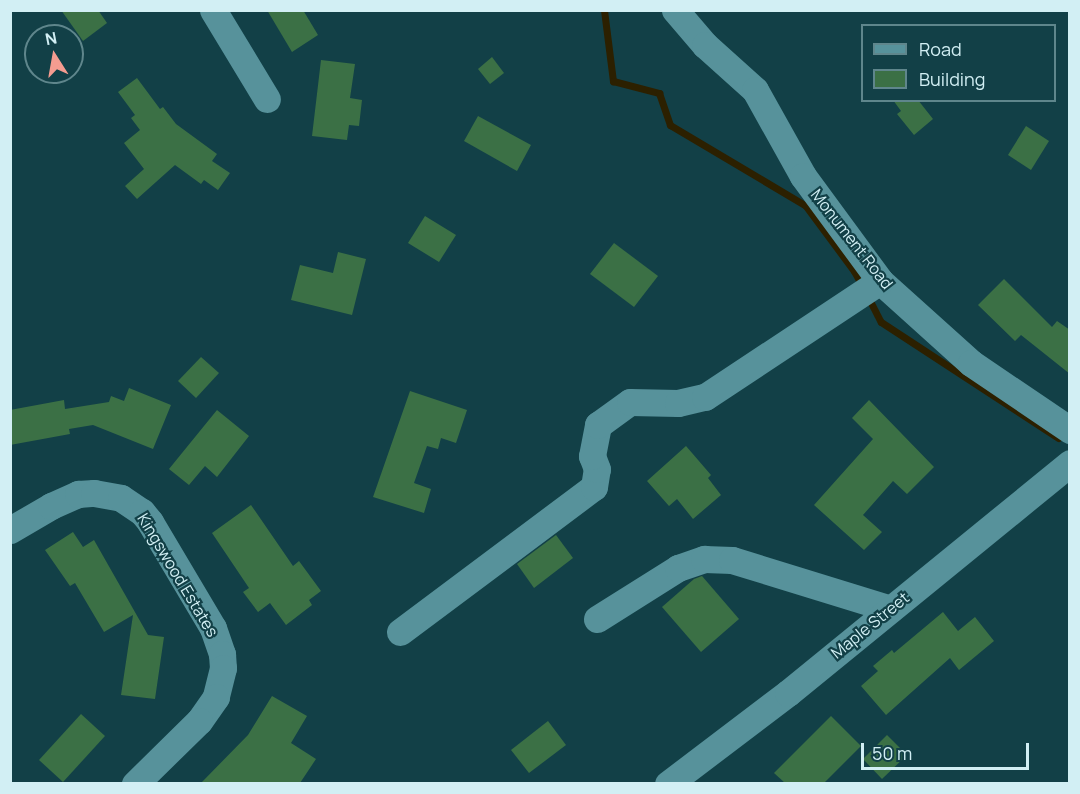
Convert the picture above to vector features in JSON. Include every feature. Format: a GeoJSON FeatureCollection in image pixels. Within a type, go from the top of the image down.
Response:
{"type":"FeatureCollection","features":[{"type":"Feature","properties":{"kind":"street"},"geometry":{"type":"LineString","coordinates":[[213,10],[267,99]]}},
{"type":"Feature","properties":{"kind":"street","name":"Monument Road"},"geometry":{"type":"LineString","coordinates":[[675,10],[705,45],[755,90],[803,176],[880,281],[971,363],[1070,430]]}},
{"type":"Feature","properties":{"kind":"street"},"geometry":{"type":"LineString","coordinates":[[400,632],[594,487],[597,469],[592,456],[598,425],[630,402],[678,402],[705,397],[880,281]]}},
{"type":"Feature","properties":{"kind":"street","name":"Maple Street"},"geometry":{"type":"LineString","coordinates":[[668,783],[788,693],[1070,463]]}},
{"type":"Feature","properties":{"kind":"street","name":"Kingswood Estates"},"geometry":{"type":"LineString","coordinates":[[10,530],[64,499],[94,492],[121,498],[142,512],[150,522],[213,628],[222,654],[223,668],[216,697],[199,721],[135,783]]}},
{"type":"Feature","properties":{"kind":"street"},"geometry":{"type":"LineString","coordinates":[[597,619],[678,568],[704,559],[732,560],[891,609]]}},
{"type":"Feature","properties":{"kind":"building"},"geometry":{"type":"Polygon","coordinates":[[[61,10],[98,10],[107,23],[84,40],[84,24],[71,24],[61,10]]]}},
{"type":"Feature","properties":{"kind":"building"},"geometry":{"type":"Polygon","coordinates":[[[267,10],[303,10],[318,35],[292,52],[267,10]]]}},
{"type":"Feature","properties":{"kind":"building"},"geometry":{"type":"Polygon","coordinates":[[[492,57],[504,73],[490,84],[478,69],[492,57]]]}},
{"type":"Feature","properties":{"kind":"building"},"geometry":{"type":"Polygon","coordinates":[[[321,60],[355,64],[350,98],[362,100],[359,126],[349,125],[347,140],[312,136],[321,60]]]}},
{"type":"Feature","properties":{"kind":"building"},"geometry":{"type":"Polygon","coordinates":[[[137,78],[160,109],[163,107],[176,124],[217,154],[212,161],[230,173],[218,190],[204,180],[201,184],[175,165],[137,199],[125,186],[144,169],[124,143],[140,130],[131,118],[135,115],[118,92],[137,78]]]}},
{"type":"Feature","properties":{"kind":"building"},"geometry":{"type":"Polygon","coordinates":[[[894,102],[920,102],[933,119],[914,135],[897,114],[901,111],[894,102]]]}},
{"type":"Feature","properties":{"kind":"building"},"geometry":{"type":"Polygon","coordinates":[[[478,116],[531,145],[517,171],[464,141],[478,116]]]}},
{"type":"Feature","properties":{"kind":"building"},"geometry":{"type":"Polygon","coordinates":[[[1026,126],[1049,141],[1031,170],[1008,155],[1026,126]]]}},
{"type":"Feature","properties":{"kind":"building"},"geometry":{"type":"Polygon","coordinates":[[[425,216],[456,235],[439,262],[408,243],[425,216]]]}},
{"type":"Feature","properties":{"kind":"building"},"geometry":{"type":"Polygon","coordinates":[[[614,243],[658,276],[634,307],[590,274],[614,243]]]}},
{"type":"Feature","properties":{"kind":"building"},"geometry":{"type":"Polygon","coordinates":[[[338,252],[366,259],[352,315],[291,300],[300,265],[333,273],[338,252]]]}},
{"type":"Feature","properties":{"kind":"building"},"geometry":{"type":"Polygon","coordinates":[[[1004,279],[1052,327],[1057,321],[1070,330],[1070,374],[1021,335],[1015,341],[978,305],[1004,279]]]}},
{"type":"Feature","properties":{"kind":"building"},"geometry":{"type":"Polygon","coordinates":[[[201,357],[219,373],[196,398],[178,381],[201,357]]]}},
{"type":"Feature","properties":{"kind":"building"},"geometry":{"type":"Polygon","coordinates":[[[129,388],[171,405],[153,449],[93,425],[69,429],[70,434],[10,445],[10,410],[64,400],[65,409],[109,402],[111,396],[124,401],[129,388]]]}},
{"type":"Feature","properties":{"kind":"building"},"geometry":{"type":"Polygon","coordinates":[[[410,391],[467,410],[456,443],[441,438],[438,449],[427,446],[414,483],[431,489],[424,513],[373,497],[410,391]]]}},
{"type":"Feature","properties":{"kind":"building"},"geometry":{"type":"Polygon","coordinates":[[[869,400],[934,467],[907,494],[893,481],[863,515],[882,532],[864,550],[814,505],[873,439],[852,418],[869,400]]]}},
{"type":"Feature","properties":{"kind":"building"},"geometry":{"type":"Polygon","coordinates":[[[217,410],[249,436],[217,477],[205,466],[189,485],[169,469],[217,410]]]}},
{"type":"Feature","properties":{"kind":"building"},"geometry":{"type":"Polygon","coordinates":[[[686,446],[711,475],[708,478],[721,495],[693,519],[677,499],[669,506],[647,481],[686,446]]]}},
{"type":"Feature","properties":{"kind":"building"},"geometry":{"type":"Polygon","coordinates":[[[251,505],[293,566],[299,561],[321,591],[309,600],[312,605],[286,625],[270,603],[258,612],[243,592],[249,588],[212,533],[251,505]]]}},
{"type":"Feature","properties":{"kind":"building"},"geometry":{"type":"Polygon","coordinates":[[[73,532],[83,547],[94,540],[148,635],[164,637],[155,699],[121,695],[133,615],[104,632],[75,583],[70,586],[45,550],[73,532]]]}},
{"type":"Feature","properties":{"kind":"building"},"geometry":{"type":"Polygon","coordinates":[[[556,535],[573,558],[534,588],[517,564],[556,535]]]}},
{"type":"Feature","properties":{"kind":"building"},"geometry":{"type":"Polygon","coordinates":[[[702,576],[739,619],[701,652],[662,607],[694,579],[702,576]]]}},
{"type":"Feature","properties":{"kind":"building"},"geometry":{"type":"Polygon","coordinates":[[[943,612],[958,631],[975,617],[994,641],[959,670],[950,658],[886,715],[861,686],[878,671],[873,666],[892,650],[894,653],[943,612]]]}},
{"type":"Feature","properties":{"kind":"building"},"geometry":{"type":"Polygon","coordinates":[[[272,696],[307,716],[291,743],[316,759],[300,783],[201,783],[248,735],[272,696]]]}},
{"type":"Feature","properties":{"kind":"building"},"geometry":{"type":"Polygon","coordinates":[[[81,714],[105,736],[63,782],[39,760],[81,714]]]}},
{"type":"Feature","properties":{"kind":"building"},"geometry":{"type":"Polygon","coordinates":[[[831,716],[861,746],[824,783],[785,783],[774,773],[831,716]]]}},
{"type":"Feature","properties":{"kind":"building"},"geometry":{"type":"Polygon","coordinates":[[[548,721],[566,745],[529,773],[511,750],[548,721]]]}},
{"type":"Feature","properties":{"kind":"building"},"geometry":{"type":"Polygon","coordinates":[[[887,735],[907,755],[882,779],[863,759],[887,735]]]}},
{"type":"Feature","properties":{"kind":"waterway"},"geometry":{"type":"LineString","coordinates":[[604,10],[613,81],[659,93],[670,125],[805,205],[854,271],[863,287]]}},
{"type":"Feature","properties":{"kind":"waterway"},"geometry":{"type":"LineString","coordinates":[[868,297],[881,322],[1058,438]]}}]}
